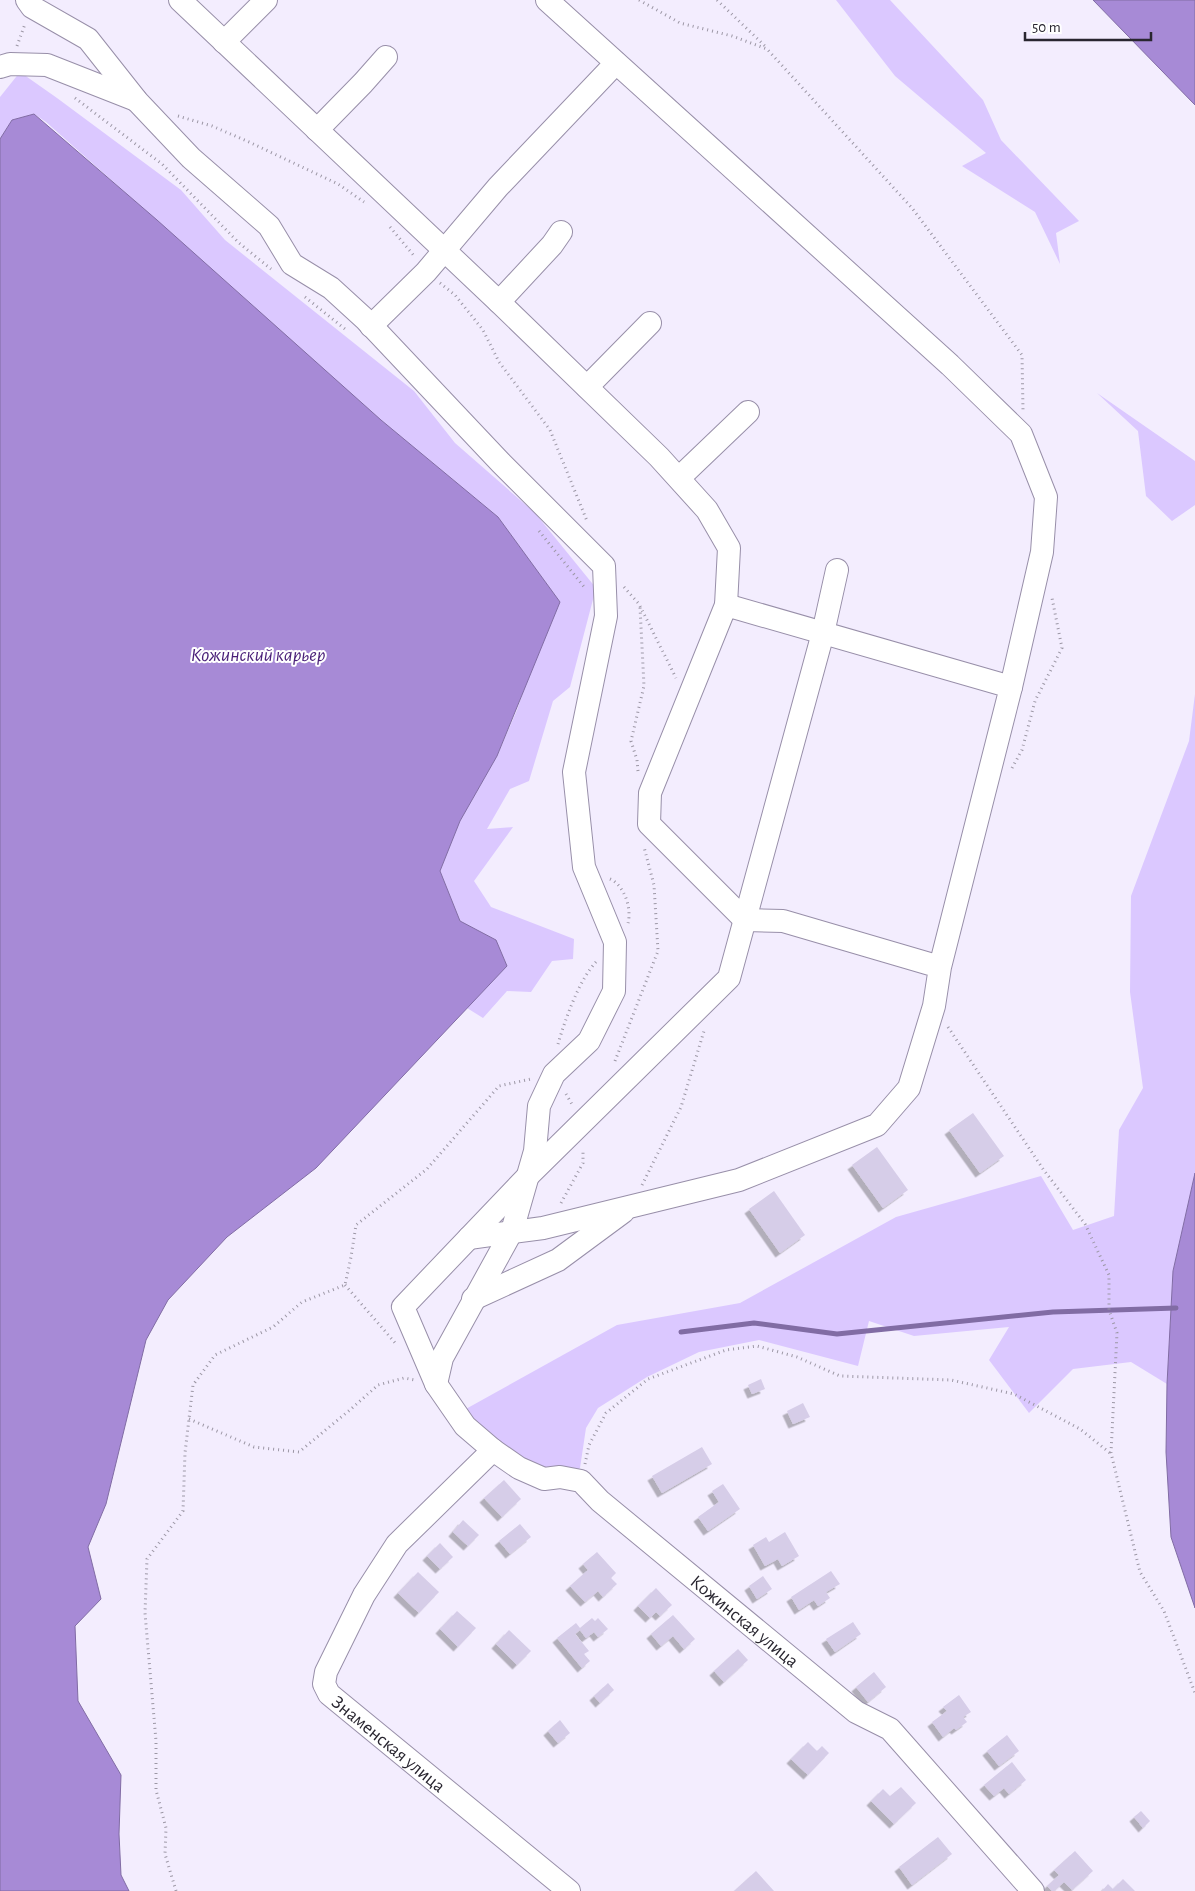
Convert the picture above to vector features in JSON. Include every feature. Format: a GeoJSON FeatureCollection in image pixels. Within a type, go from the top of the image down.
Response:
{"type":"FeatureCollection","features":[{"type":"Feature","properties":{"kind":"street"},"geometry":{"type":"LineString","coordinates":[[27,0],[32,7],[88,39],[137,101],[191,158],[269,226],[292,264],[331,288],[361,330],[553,512],[604,566],[606,616],[574,772],[584,868],[615,942],[614,991],[589,1041],[554,1074],[539,1106],[534,1151],[512,1231],[442,1358],[436,1384]]}},
{"type":"Feature","properties":{"kind":"street"},"geometry":{"type":"LineString","coordinates":[[180,0],[445,250],[659,457],[707,510],[729,548],[726,605],[650,794],[649,824],[745,920],[784,921],[940,967]]}},
{"type":"Feature","properties":{"kind":"street"},"geometry":{"type":"LineString","coordinates":[[224,42],[266,0]]}},
{"type":"Feature","properties":{"kind":"street"},"geometry":{"type":"LineString","coordinates":[[469,1238],[542,1228],[739,1180],[877,1125],[909,1088],[934,1006],[940,967],[1011,687],[1042,552],[1046,497],[1021,434],[950,365],[547,0]]}},
{"type":"Feature","properties":{"kind":"street"},"geometry":{"type":"LineString","coordinates":[[317,130],[364,83],[386,57]]}},
{"type":"Feature","properties":{"kind":"street"},"geometry":{"type":"LineString","coordinates":[[361,330],[426,272],[498,188],[616,63]]}},
{"type":"Feature","properties":{"kind":"street"},"geometry":{"type":"LineString","coordinates":[[0,67],[10,64],[47,65],[137,101]]}},
{"type":"Feature","properties":{"kind":"street"},"geometry":{"type":"LineString","coordinates":[[499,302],[552,245],[561,232]]}},
{"type":"Feature","properties":{"kind":"street"},"geometry":{"type":"LineString","coordinates":[[588,387],[650,323]]}},
{"type":"Feature","properties":{"kind":"street"},"geometry":{"type":"LineString","coordinates":[[678,478],[748,412]]}},
{"type":"Feature","properties":{"kind":"street"},"geometry":{"type":"LineString","coordinates":[[581,1481],[560,1477],[544,1480],[519,1468],[493,1450],[465,1426],[436,1384],[403,1307],[528,1176],[729,978],[838,570]]}},
{"type":"Feature","properties":{"kind":"street"},"geometry":{"type":"LineString","coordinates":[[726,605],[1011,687]]}},
{"type":"Feature","properties":{"kind":"street"},"geometry":{"type":"LineString","coordinates":[[474,1299],[558,1260],[632,1205]]}},
{"type":"Feature","properties":{"kind":"street","name":"Знаменская улица"},"geometry":{"type":"LineString","coordinates":[[493,1450],[397,1544],[364,1595],[326,1672],[324,1684],[329,1694],[336,1700],[570,1891]]}},
{"type":"Feature","properties":{"kind":"street","name":"Кожинская улица"},"geometry":{"type":"LineString","coordinates":[[581,1481],[600,1501],[856,1712],[890,1729],[1033,1891]]}},
{"type":"Feature","properties":{"kind":"path"},"geometry":{"type":"LineString","coordinates":[[639,0],[680,23],[732,36],[767,48]]}},
{"type":"Feature","properties":{"kind":"path"},"geometry":{"type":"LineString","coordinates":[[716,0],[767,48],[912,208],[1022,355],[1023,408]]}},
{"type":"Feature","properties":{"kind":"path"},"geometry":{"type":"LineString","coordinates":[[67,92],[162,164],[239,243],[277,274]]}},
{"type":"Feature","properties":{"kind":"path"},"geometry":{"type":"LineString","coordinates":[[299,292],[361,330]]}},
{"type":"Feature","properties":{"kind":"path"},"geometry":{"type":"LineString","coordinates":[[534,524],[588,593]]}},
{"type":"Feature","properties":{"kind":"path"},"geometry":{"type":"LineString","coordinates":[[604,566],[640,604],[688,701]]}},
{"type":"Feature","properties":{"kind":"path"},"geometry":{"type":"LineString","coordinates":[[638,778],[637,760],[631,741],[644,686],[640,604]]}},
{"type":"Feature","properties":{"kind":"path"},"geometry":{"type":"LineString","coordinates":[[614,1063],[658,951],[654,885],[642,840]]}},
{"type":"Feature","properties":{"kind":"path"},"geometry":{"type":"LineString","coordinates":[[542,1228],[562,1201],[582,1163],[582,1124],[554,1074],[556,1051],[576,995],[591,967],[615,942]]}},
{"type":"Feature","properties":{"kind":"path"},"geometry":{"type":"LineString","coordinates":[[632,1205],[681,1107],[704,1035],[704,1003]]}},
{"type":"Feature","properties":{"kind":"path"},"geometry":{"type":"LineString","coordinates":[[934,1006],[1043,1169],[1085,1224],[1109,1275],[1109,1310],[1117,1332],[1110,1453],[1140,1572],[1164,1612],[1195,1693]]}},
{"type":"Feature","properties":{"kind":"path"},"geometry":{"type":"LineString","coordinates":[[345,1285],[356,1225],[427,1169],[499,1086],[554,1074]]}},
{"type":"Feature","properties":{"kind":"path"},"geometry":{"type":"LineString","coordinates":[[345,1285],[402,1350]]}},
{"type":"Feature","properties":{"kind":"path"},"geometry":{"type":"LineString","coordinates":[[176,1891],[165,1854],[166,1828],[156,1790],[156,1740],[145,1613],[147,1559],[183,1511],[185,1453],[193,1385],[215,1355],[273,1327],[302,1302],[345,1285]]}},
{"type":"Feature","properties":{"kind":"path"},"geometry":{"type":"LineString","coordinates":[[581,1481],[589,1445],[606,1413],[648,1379],[726,1350],[757,1346],[798,1357],[840,1376],[951,1380],[1014,1394],[1080,1429],[1110,1453]]}},
{"type":"Feature","properties":{"kind":"path"},"geometry":{"type":"LineString","coordinates":[[189,1419],[254,1447],[299,1452],[378,1385],[404,1378],[436,1384]]}},
{"type":"Feature","properties":{"kind":"shaded area"},"geometry":{"type":"Polygon","coordinates":[[[836,0],[890,0],[983,100],[1001,140],[1079,221],[1056,233],[1060,264],[1035,212],[962,166],[986,153],[895,76],[836,0]]]}},
{"type":"Feature","properties":{"kind":"shaded area"},"geometry":{"type":"Polygon","coordinates":[[[20,72],[181,190],[225,240],[414,391],[455,443],[535,513],[596,588],[570,687],[553,701],[529,781],[510,789],[487,829],[513,827],[474,881],[491,907],[574,939],[573,959],[552,961],[531,992],[507,991],[483,1018],[467,1008],[507,966],[496,940],[460,921],[440,871],[460,821],[497,756],[560,602],[498,517],[381,420],[46,122],[34,114],[12,120],[0,139],[0,97],[20,72]]]}},
{"type":"Feature","properties":{"kind":"shaded area"},"geometry":{"type":"Polygon","coordinates":[[[1097,393],[1195,461],[1195,505],[1172,521],[1146,496],[1138,431],[1097,393]]]}},
{"type":"Feature","properties":{"kind":"shaded area"},"geometry":{"type":"Polygon","coordinates":[[[1195,694],[1195,1173],[1173,1271],[1167,1384],[1131,1362],[1073,1369],[1029,1413],[989,1360],[1009,1327],[914,1336],[869,1321],[858,1366],[759,1340],[699,1352],[647,1377],[598,1408],[586,1428],[580,1468],[576,1471],[546,1470],[492,1442],[464,1410],[617,1325],[740,1303],[896,1217],[1041,1176],[1073,1230],[1114,1216],[1119,1130],[1143,1088],[1130,992],[1131,896],[1189,741],[1195,694]]]}},
{"type":"Feature","properties":{"kind":"water"},"geometry":{"type":"Polygon","coordinates":[[[1093,0],[1195,0],[1195,105],[1093,0]]]}},
{"type":"Feature","properties":{"kind":"water","name":"Кожинский карьер"},"geometry":{"type":"Polygon","coordinates":[[[34,114],[157,220],[381,420],[498,517],[560,602],[497,756],[460,821],[440,871],[460,921],[496,940],[507,966],[316,1168],[227,1237],[168,1300],[146,1340],[106,1504],[88,1547],[101,1599],[75,1626],[78,1701],[121,1775],[119,1834],[121,1875],[129,1891],[0,1891],[0,139],[12,120],[34,114]]]}},
{"type":"Feature","properties":{"kind":"water"},"geometry":{"type":"Polygon","coordinates":[[[1195,1173],[1195,1608],[1171,1537],[1166,1452],[1167,1384],[1173,1271],[1195,1173]]]}},
{"type":"Feature","properties":{"kind":"building"},"geometry":{"type":"Polygon","coordinates":[[[973,1113],[1004,1156],[980,1173],[949,1130],[973,1113]]]}},
{"type":"Feature","properties":{"kind":"building"},"geometry":{"type":"Polygon","coordinates":[[[877,1147],[908,1190],[883,1208],[852,1165],[877,1147]]]}},
{"type":"Feature","properties":{"kind":"building"},"geometry":{"type":"Polygon","coordinates":[[[774,1191],[805,1235],[780,1253],[749,1209],[774,1191]]]}},
{"type":"Feature","properties":{"kind":"building"},"geometry":{"type":"Polygon","coordinates":[[[761,1379],[765,1389],[752,1394],[748,1385],[761,1379]]]}},
{"type":"Feature","properties":{"kind":"building"},"geometry":{"type":"Polygon","coordinates":[[[803,1403],[810,1417],[793,1424],[787,1411],[803,1403]]]}},
{"type":"Feature","properties":{"kind":"building"},"geometry":{"type":"Polygon","coordinates":[[[702,1447],[712,1464],[662,1493],[652,1476],[702,1447]]]}},
{"type":"Feature","properties":{"kind":"building"},"geometry":{"type":"Polygon","coordinates":[[[504,1480],[521,1499],[502,1517],[484,1498],[504,1480]]]}},
{"type":"Feature","properties":{"kind":"building"},"geometry":{"type":"Polygon","coordinates":[[[723,1484],[740,1509],[708,1531],[698,1517],[719,1502],[712,1491],[723,1484]]]}},
{"type":"Feature","properties":{"kind":"building"},"geometry":{"type":"Polygon","coordinates":[[[463,1520],[479,1535],[468,1546],[453,1532],[463,1520]]]}},
{"type":"Feature","properties":{"kind":"building"},"geometry":{"type":"Polygon","coordinates":[[[520,1524],[531,1537],[510,1554],[499,1541],[520,1524]]]}},
{"type":"Feature","properties":{"kind":"building"},"geometry":{"type":"Polygon","coordinates":[[[785,1532],[799,1556],[782,1566],[778,1559],[765,1566],[753,1545],[766,1537],[769,1542],[785,1532]]]}},
{"type":"Feature","properties":{"kind":"building"},"geometry":{"type":"Polygon","coordinates":[[[440,1543],[453,1557],[440,1569],[427,1556],[440,1543]]]}},
{"type":"Feature","properties":{"kind":"building"},"geometry":{"type":"Polygon","coordinates":[[[597,1552],[616,1573],[611,1578],[617,1584],[603,1597],[598,1591],[585,1602],[570,1586],[588,1570],[583,1564],[597,1552]]]}},
{"type":"Feature","properties":{"kind":"building"},"geometry":{"type":"Polygon","coordinates":[[[831,1571],[840,1584],[826,1592],[830,1598],[818,1606],[814,1600],[799,1610],[791,1597],[831,1571]]]}},
{"type":"Feature","properties":{"kind":"building"},"geometry":{"type":"Polygon","coordinates":[[[418,1572],[439,1592],[419,1613],[398,1593],[418,1572]]]}},
{"type":"Feature","properties":{"kind":"building"},"geometry":{"type":"Polygon","coordinates":[[[763,1576],[772,1589],[757,1599],[749,1586],[763,1576]]]}},
{"type":"Feature","properties":{"kind":"building"},"geometry":{"type":"Polygon","coordinates":[[[656,1588],[672,1605],[660,1616],[656,1612],[650,1618],[638,1606],[656,1588]]]}},
{"type":"Feature","properties":{"kind":"building"},"geometry":{"type":"Polygon","coordinates":[[[457,1611],[476,1628],[458,1647],[440,1629],[457,1611]]]}},
{"type":"Feature","properties":{"kind":"building"},"geometry":{"type":"Polygon","coordinates":[[[673,1615],[695,1639],[684,1649],[673,1636],[661,1646],[651,1634],[673,1615]]]}},
{"type":"Feature","properties":{"kind":"building"},"geometry":{"type":"Polygon","coordinates":[[[592,1618],[595,1621],[598,1618],[608,1629],[598,1637],[594,1632],[586,1638],[580,1630],[575,1634],[589,1651],[584,1654],[590,1661],[582,1668],[557,1638],[576,1623],[580,1628],[592,1618]]]}},
{"type":"Feature","properties":{"kind":"building"},"geometry":{"type":"Polygon","coordinates":[[[853,1622],[861,1634],[835,1652],[826,1639],[853,1622]]]}},
{"type":"Feature","properties":{"kind":"building"},"geometry":{"type":"Polygon","coordinates":[[[509,1630],[531,1651],[517,1665],[496,1644],[509,1630]]]}},
{"type":"Feature","properties":{"kind":"building"},"geometry":{"type":"Polygon","coordinates":[[[738,1649],[748,1660],[724,1682],[714,1671],[738,1649]]]}},
{"type":"Feature","properties":{"kind":"building"},"geometry":{"type":"Polygon","coordinates":[[[874,1672],[886,1687],[868,1702],[856,1687],[874,1672]]]}},
{"type":"Feature","properties":{"kind":"building"},"geometry":{"type":"Polygon","coordinates":[[[608,1683],[614,1690],[600,1703],[594,1696],[608,1683]]]}},
{"type":"Feature","properties":{"kind":"building"},"geometry":{"type":"Polygon","coordinates":[[[959,1695],[971,1712],[963,1717],[967,1722],[956,1730],[954,1728],[943,1737],[932,1722],[947,1711],[943,1707],[959,1695]]]}},
{"type":"Feature","properties":{"kind":"building"},"geometry":{"type":"Polygon","coordinates":[[[560,1720],[570,1733],[558,1743],[548,1731],[560,1720]]]}},
{"type":"Feature","properties":{"kind":"building"},"geometry":{"type":"Polygon","coordinates":[[[1007,1735],[1019,1751],[999,1766],[987,1751],[1007,1735]]]}},
{"type":"Feature","properties":{"kind":"building"},"geometry":{"type":"Polygon","coordinates":[[[808,1742],[817,1751],[822,1746],[829,1753],[808,1775],[791,1759],[808,1742]]]}},
{"type":"Feature","properties":{"kind":"building"},"geometry":{"type":"Polygon","coordinates":[[[1012,1762],[1026,1780],[1009,1794],[1004,1788],[994,1796],[984,1785],[1012,1762]]]}},
{"type":"Feature","properties":{"kind":"building"},"geometry":{"type":"Polygon","coordinates":[[[901,1787],[916,1803],[894,1824],[871,1801],[883,1789],[890,1796],[901,1787]]]}},
{"type":"Feature","properties":{"kind":"building"},"geometry":{"type":"Polygon","coordinates":[[[1141,1811],[1150,1821],[1143,1828],[1134,1817],[1141,1811]]]}},
{"type":"Feature","properties":{"kind":"building"},"geometry":{"type":"Polygon","coordinates":[[[938,1837],[952,1854],[912,1885],[899,1867],[938,1837]]]}},
{"type":"Feature","properties":{"kind":"building"},"geometry":{"type":"Polygon","coordinates":[[[1075,1851],[1093,1871],[1072,1890],[1064,1882],[1052,1891],[1047,1886],[1059,1875],[1054,1870],[1075,1851]]]}},
{"type":"Feature","properties":{"kind":"building"},"geometry":{"type":"Polygon","coordinates":[[[756,1871],[774,1891],[734,1891],[756,1871]]]}},
{"type":"Feature","properties":{"kind":"building"},"geometry":{"type":"Polygon","coordinates":[[[1123,1879],[1135,1891],[1102,1891],[1108,1884],[1113,1889],[1123,1879]]]}},
{"type":"Feature","properties":{"kind":"waterway"},"geometry":{"type":"LineString","coordinates":[[681,1332],[754,1323],[837,1334],[1053,1312],[1176,1308]]}}]}
